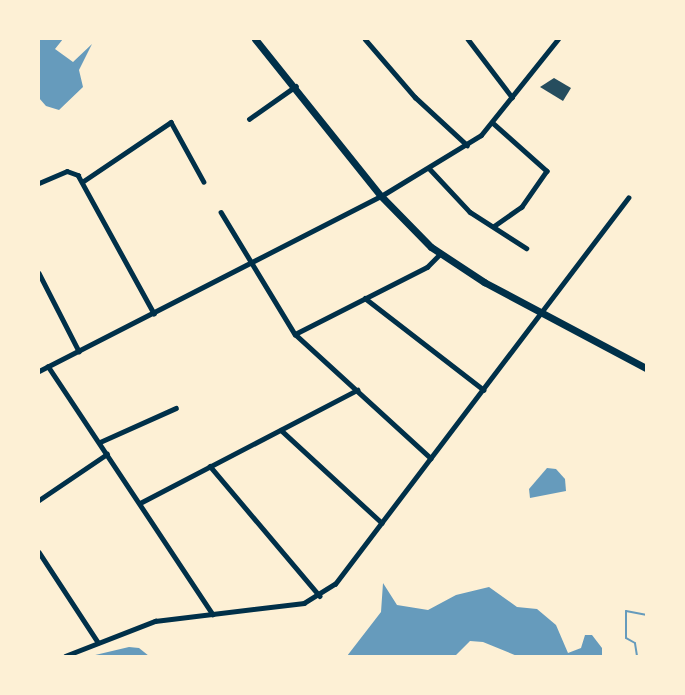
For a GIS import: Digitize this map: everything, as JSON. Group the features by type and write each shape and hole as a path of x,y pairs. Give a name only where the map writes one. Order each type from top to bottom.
{"main road":[{"path":"255,39 296,86 381,196 440,254 542,313 646,368"}],"street":[{"path":"365,39 415,97 467,145"},
{"path":"468,39 512,97"},
{"path":"39,371 381,196 467,145 493,123 558,39"},
{"path":"249,119 296,86"},
{"path":"82,182 171,122 204,182"},
{"path":"493,123 547,171 522,207 495,226"},
{"path":"429,168 470,212 526,248"},
{"path":"39,183 72,171 82,182 154,313"},
{"path":"65,656 155,621 304,603 320,596 335,584 628,198"},
{"path":"221,212 250,264 296,334 431,458"},
{"path":"296,334 431,264 440,254"},
{"path":"39,273 79,351"},
{"path":"365,298 484,390"},
{"path":"48,366 213,614"},
{"path":"140,503 357,390"},
{"path":"100,442 176,408"},
{"path":"281,430 382,523"},
{"path":"39,500 107,454"},
{"path":"210,466 320,596"},
{"path":"39,552 98,642"}],"water":[{"path":"39,39 63,39 55,49 73,62 92,44 79,70 83,87 59,110 46,106 39,98"},
{"path":"547,468 556,469 565,479 566,491 530,498 529,489"},
{"path":"383,583 397,605 428,610 456,595 489,587 517,607 537,609 556,625 568,653 581,648 585,635 592,635 602,648 602,656 517,656 483,642 470,641 455,656 347,656 381,612"},
{"path":"129,647 139,648 149,656 91,656"}],"building":[{"path":"554,78 571,88 563,101 540,87"}],"waterway":[{"path":"637,656 635,643 626,638 626,611 646,615"}]}
